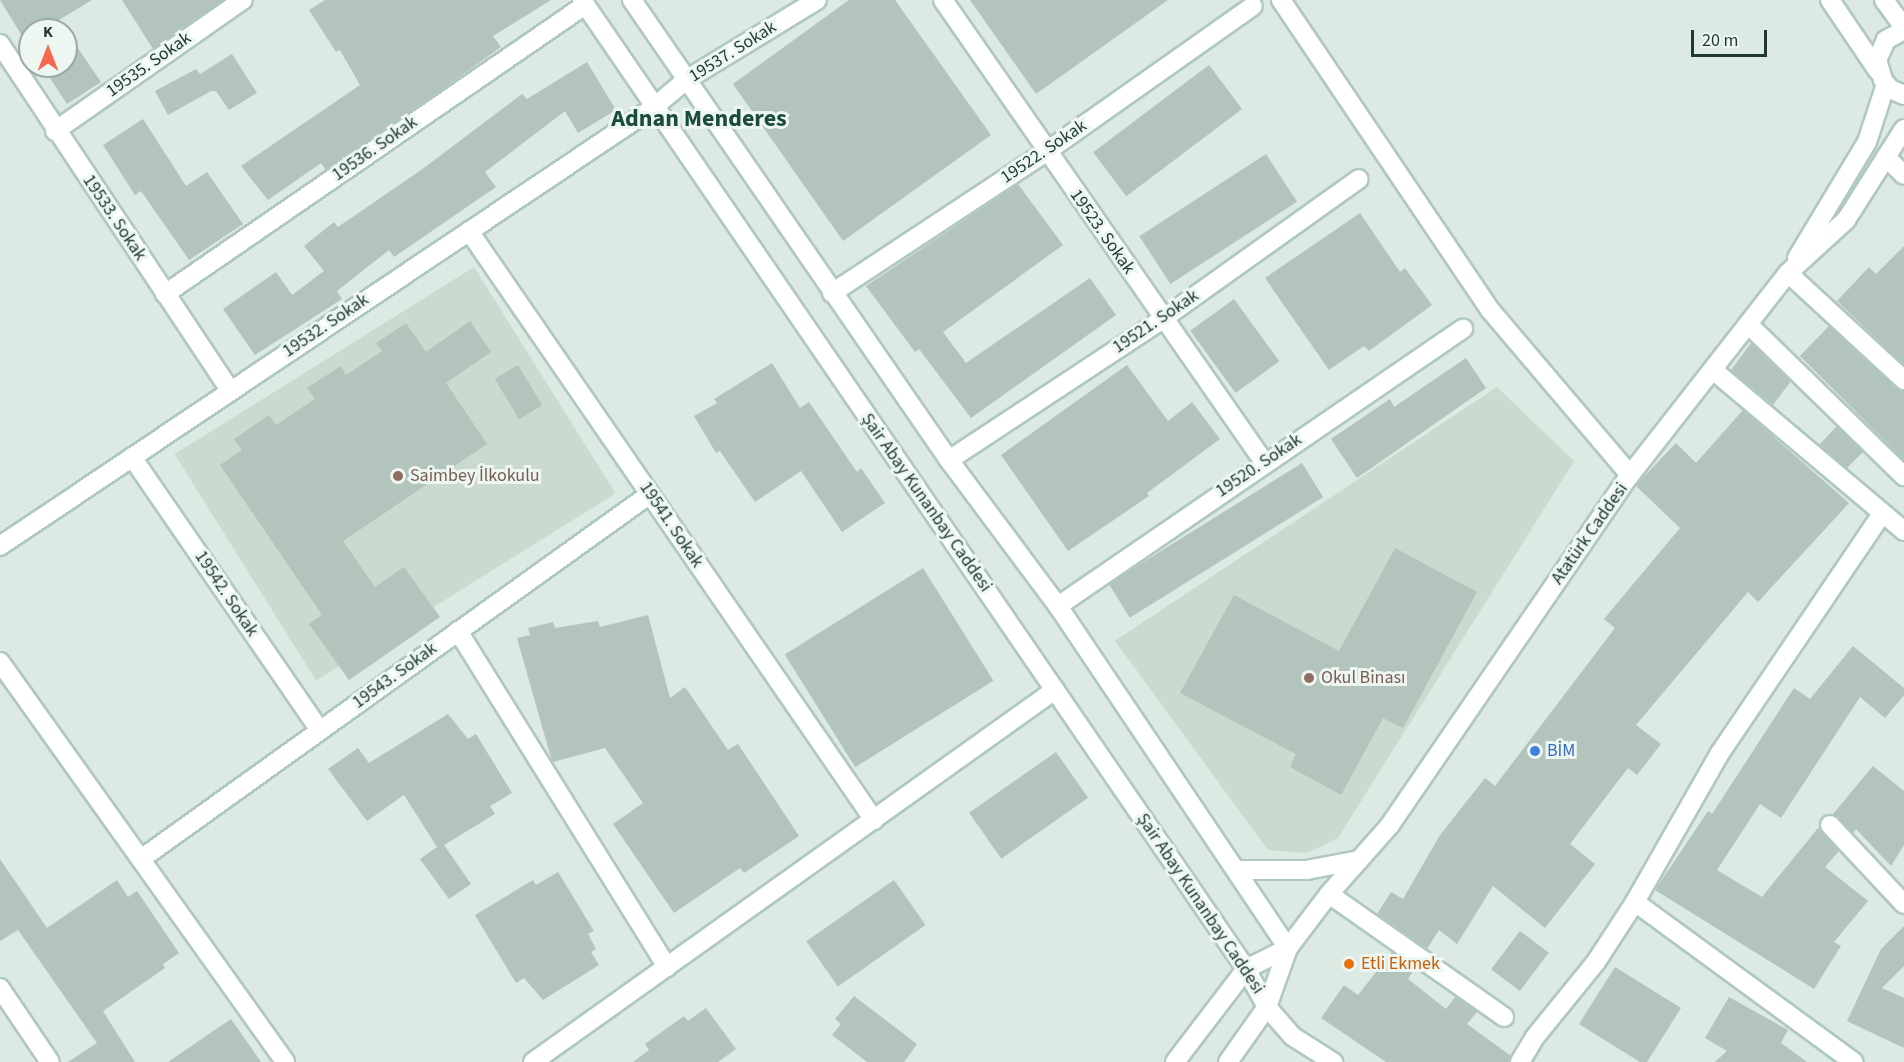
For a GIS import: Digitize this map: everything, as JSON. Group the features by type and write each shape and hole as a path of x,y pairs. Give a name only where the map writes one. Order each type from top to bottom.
{"street":[{"name":"19535. Sokak","path":"55,131 243,0"},
{"path":"632,0 832,293 949,459 1058,606 1288,948"},
{"name":"19537. Sokak","path":"653,108 686,80 817,0"},
{"name":"19523. Sokak","path":"943,0 1046,152 1264,462"},
{"path":"1281,0 1491,311 1630,475"},
{"path":"1830,0 1882,77 1904,95"},
{"path":"1884,0 1904,29 1886,40 1880,49 1882,77 1867,142 1788,273 1904,380"},
{"name":"Şair Abay Kunanbay Caddesi","path":"584,2 653,108 1246,969 1268,1007 1292,1036 1333,1062"},
{"name":"19536. Sokak","path":"165,294 584,2"},
{"name":"19522. Sokak","path":"832,293 1046,152 1253,6"},
{"name":"19533. Sokak","path":"0,44 55,131 230,390"},
{"name":"19532. Sokak","path":"0,546 653,108"},
{"name":"Atatürk Caddesi","path":"1228,1062 1268,1007 1288,948 1329,894 1390,825 1630,475 1788,273 1846,220 1904,129"},
{"path":"1886,157 1904,175"},
{"name":"19521. Sokak","path":"949,459 1164,318 1359,179"},
{"name":"19541. Sokak","path":"469,231 874,820"},
{"path":"1748,324 1904,476"},
{"name":"19520. Sokak","path":"1058,606 1264,462 1463,329"},
{"path":"1713,370 1904,531"},
{"name":"19542. Sokak","path":"132,457 320,731"},
{"name":"19543. Sokak","path":"141,859 650,494"},
{"path":"1520,1062 1535,1037 1596,962 1635,902 1720,753 1882,514"},
{"path":"458,631 667,967"},
{"path":"0,662 285,1062"},
{"path":"533,1062 1055,690"},
{"path":"1830,825 1904,904"},
{"path":"1236,870 1306,870 1359,860"},
{"path":"1329,894 1504,1017"},
{"path":"1635,902 1854,1062"},
{"name":"Atatürk Caddesi","path":"1175,1062 1246,969 1288,948"},
{"path":"0,988 50,1062"}],"shaded area":[{"name":"Saimbey İlkokulu","path":"474,267 615,493 316,680 175,454"},
{"path":"1497,387 1574,461 1338,838 1307,853 1268,850 1115,641"}],"building":[{"path":"0,0 92,0 62,18 18,18 18,29"},
{"path":"122,0 223,0 153,49"},
{"path":"325,0 551,0 493,36 501,47 444,88 326,170 321,163 268,200 241,166 360,85 340,50 336,52 309,10"},
{"path":"849,0 895,0 991,135 843,241 733,84"},
{"path":"970,0 1168,0 1036,94"},
{"path":"78,48 101,82 67,104 50,78 78,78"},
{"path":"232,54 257,93 229,110 216,91 211,91 168,115 155,91 196,69 200,74"},
{"path":"587,62 616,110 578,133 565,111 485,172 496,187 394,257 389,250 337,291 342,299 255,355 223,309 276,272 292,295 324,271 304,246 334,222 338,227 424,168 522,94 527,99"},
{"path":"1209,65 1242,109 1126,196 1093,152"},
{"path":"143,119 186,186 207,172 243,224 189,260 141,191 135,195 103,145"},
{"path":"1266,154 1297,202 1170,284 1139,236"},
{"path":"1018,184 1063,245 943,332 966,363 1090,278 1116,315 971,418 919,349 915,352 866,286"},
{"path":"1360,213 1400,272 1405,268 1432,305 1369,351 1364,346 1329,370 1265,278"},
{"path":"1904,246 1904,365 1837,301 1869,267 1876,274"},
{"path":"1234,299 1279,361 1236,393 1190,331"},
{"path":"470,321 491,352 446,383 487,444 343,541 375,587 404,567 440,617 349,680 309,624 322,615 220,465 242,450 234,439 269,415 276,425 315,399 307,388 341,366 346,375 382,351 376,343 406,323 426,352"},
{"path":"1829,326 1904,391 1904,460 1800,356"},
{"path":"1751,343 1791,381 1773,405 1731,370"},
{"path":"1466,358 1486,388 1357,478 1331,439 1390,399 1394,407"},
{"path":"772,363 800,408 809,402 857,472 861,468 885,503 842,532 801,471 755,502 720,451 716,453 694,416 717,403 714,399"},
{"path":"518,365 542,405 519,419 495,379"},
{"path":"1127,365 1168,421 1192,402 1220,439 1147,493 1149,496 1068,551 1001,455"},
{"path":"1743,410 1849,503 1758,602 1748,592 1636,725 1661,744 1637,775 1628,768 1570,844 1595,864 1545,928 1493,886 1457,944 1439,930 1427,949 1377,914 1391,892 1403,899 1440,835 1485,778 1495,786 1615,628 1604,619 1680,528 1636,486 1638,483 1676,443 1696,463"},
{"path":"1837,426 1863,452 1847,468 1819,445"},
{"path":"1302,463 1323,497 1130,618 1109,584"},
{"name":"Okul Binası","path":"1395,548 1477,592 1403,728 1383,718 1341,795 1290,767 1296,754 1180,693 1234,595 1339,651"},
{"path":"923,568 993,681 855,767 785,654"},
{"path":"648,615 670,698 685,687 728,750 738,744 799,836 744,873 740,868 674,913 613,824 643,803 605,748 553,762 517,638 530,635 528,628 553,622 555,628 598,621 600,627"},
{"path":"1853,646 1904,688 1904,695 1885,718 1860,697 1781,818 1760,804 1717,870 1762,897 1818,828 1839,851 1825,867 1868,901 1834,942 1841,946 1814,989 1655,890 1708,811 1712,814 1794,688 1810,699"},
{"path":"448,714 468,739 476,734 512,793 490,806 495,814 444,845 471,884 449,899 420,859 437,847 404,795 367,821 328,769 358,748 369,763"},
{"path":"1056,752 1088,798 1001,859 969,813"},
{"path":"1873,766 1904,791 1904,845 1891,866 1856,829 1853,833 1833,814"},
{"path":"0,859 47,928 117,880 128,897 137,891 179,953 163,964 165,968 103,1011 135,1062 68,1062 97,1043 18,930 0,941"},
{"path":"558,872 594,931 588,934 596,949 591,952 599,965 543,1000 524,978 516,983 475,915 533,880 536,885"},
{"path":"894,880 926,925 838,986 806,941"},
{"path":"1904,926 1904,966 1882,988 1904,998 1904,1048 1847,1021 1881,949"},
{"path":"1520,931 1549,953 1520,991 1491,969"},
{"path":"1392,952 1415,968 1408,979 1446,1009 1455,997 1477,1012 1467,1024 1511,1056 1509,1062 1386,1062 1321,1018 1344,985 1358,995"},
{"path":"1615,967 1681,1008 1647,1062 1640,1062 1579,1024"},
{"path":"854,996 917,1044 904,1062 867,1062 832,1035 841,1024 835,1019"},
{"path":"1729,997 1788,1030 1781,1043 1807,1062 1715,1062 1727,1051 1705,1038"},
{"path":"706,1008 736,1049 718,1062 633,1062 649,1050 645,1044 684,1016 688,1021"},
{"path":"231,1019 261,1062 168,1062"}],"place":[{"name":"Saimbey İlkokulu","path":"398,476"},
{"name":"Okul Binası","path":"1309,678"},
{"name":"BİM","path":"1535,751"},
{"name":"Etli Ekmek","path":"1349,964"}],"district":[{"name":"Adnan Menderes","path":"699,119"}]}
